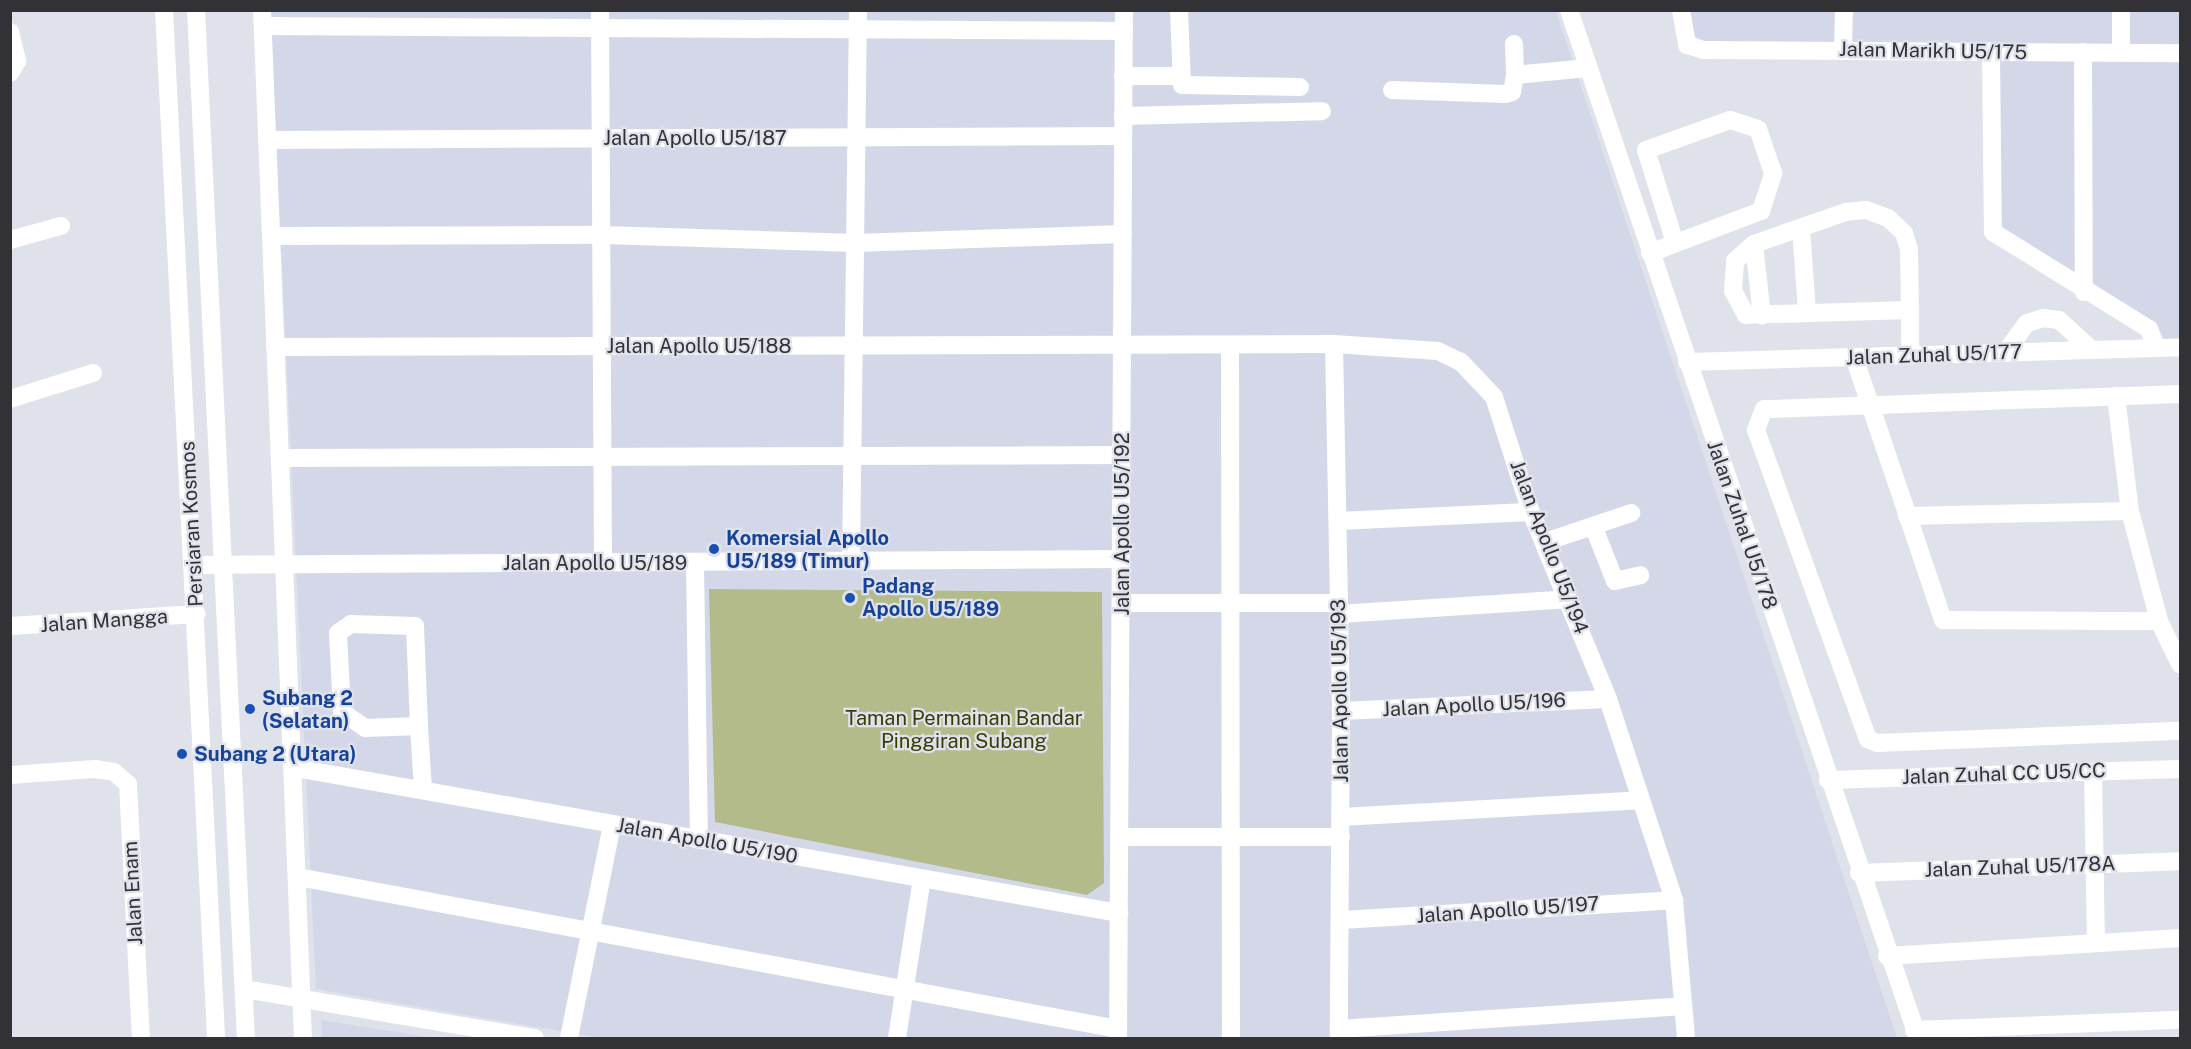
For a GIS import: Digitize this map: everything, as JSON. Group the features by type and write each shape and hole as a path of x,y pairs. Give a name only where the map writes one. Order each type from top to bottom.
{"street":[{"name":"Persiaran Kosmos","path":"164,10 195,566 216,1038"},
{"name":"Persiaran Kosmos","path":"196,10 246,1038"},
{"path":"600,10 603,563"},
{"name":"Jalan Apollo U5/192","path":"1118,1034 1124,10"},
{"path":"1179,10 1180,76 1186,87 1300,87"},
{"name":"Jalan Zuhal U5/178","path":"1569,10 1887,956 1916,1034"},
{"name":"Jalan Marikh U5/175","path":"1681,10 1687,45 1703,50 2181,53"},
{"path":"1843,50 1844,10"},
{"path":"2121,10 2121,52"},
{"path":"303,1038 295,768 284,565 263,18 600,29 857,20 1124,31"},
{"path":"851,561 857,20"},
{"path":"10,32 17,61 10,74"},
{"path":"1392,90 1505,94 1512,92 1515,75 1514,44"},
{"path":"1991,51 1993,232 2084,291 2149,329 2156,348"},
{"path":"2083,52 2084,291"},
{"path":"1515,75 1588,68"},
{"path":"1123,76 1180,76"},
{"path":"1123,116 1322,111"},
{"path":"1650,253 1761,210 1773,173 1758,129 1730,120 1646,150 1675,243"},
{"name":"Jalan Apollo U5/187","path":"267,140 1122,136"},
{"path":"1910,310 1807,312 1762,316 1740,312 1734,291 1735,261 1754,244 1866,210 1896,223 1909,249 1910,310 1910,356"},
{"path":"10,240 61,226"},
{"path":"1801,228 1807,312"},
{"path":"271,236 602,235 855,243 1122,234"},
{"path":"1754,244 1762,316"},
{"path":"2004,353 2028,323 2043,318 2059,320 2092,350"},
{"name":"Jalan Apollo U5/194","path":"1123,346 1334,344 1438,351 1476,374 1494,396 1530,512 1569,599 1608,699 1674,900 1686,1038"},
{"name":"Jalan Apollo U5/193","path":"1334,344 1341,711 1339,1034"},
{"path":"1230,345 1231,1038"},
{"name":"Jalan Apollo U5/188","path":"275,347 1123,346"},
{"name":"Jalan Zuhal U5/177","path":"1687,362 2181,347"},
{"path":"1854,357 1906,516 1948,623 2159,621"},
{"path":"10,399 93,373"},
{"path":"2181,394 1869,402 1764,409 1756,430 1868,739 1876,743 2181,731"},
{"path":"2116,396 2130,511 2159,621 2181,664"},
{"path":"280,458 603,456 853,458 1122,455"},
{"path":"1906,516 2130,511"},
{"path":"1338,521 1530,512"},
{"path":"1545,542 1594,528 1631,513"},
{"path":"1594,528 1615,581 1640,575"},
{"name":"Jalan Apollo U5/189","path":"195,566 1121,559"},
{"path":"695,562 699,840"},
{"path":"1121,603 1231,603 1339,609 1569,599"},
{"name":"Jalan Mangga","path":"10,626 197,614"},
{"path":"419,726 365,728 350,722 337,692 340,629 415,626 423,790"},
{"name":"Jalan Apollo U5/196","path":"1341,711 1608,699"},
{"name":"Jalan Apollo U5/190","path":"295,768 1119,914"},
{"name":"Jalan Zuhal CC U5/CC","path":"1828,780 2181,769"},
{"name":"Jalan Enam","path":"10,775 95,770 114,772 128,784 141,1038"},
{"path":"2093,772 2096,942"},
{"path":"1341,817 1641,800"},
{"path":"569,1038 612,825"},
{"path":"1119,837 1231,835 1341,837"},
{"name":"Jalan Zuhal U5/178A","path":"1859,873 2181,861"},
{"path":"298,877 903,989 1118,1034"},
{"path":"897,1038 922,879"},
{"name":"Jalan Apollo U5/197","path":"1341,920 1674,900"},
{"path":"1887,956 2181,938"},
{"path":"244,989 302,996 458,1032 535,1038"},
{"path":"1339,1034 1683,1006"},
{"path":"1916,1034 2181,1020"}],"shaded area":[{"path":"1687,10 2180,11 2180,339 2165,339 2156,323 2003,234 1997,223 1997,44 1704,41 1686,31"},
{"path":"270,11 1556,11 1897,1038 601,1038 316,989"},
{"path":"321,1020 434,1038 322,1038"}],"green space":[{"name":"Taman Permainan Bandar Pinggiran Subang","path":"709,589 1102,592 1104,883 1087,895 715,822"}],"place":[{"name":"Komersial Apollo U5/189 (Timur)","path":"714,549"},
{"name":"Padang Apollo U5/189","path":"850,598"},
{"name":"Subang 2 (Selatan)","path":"250,709"},
{"name":"Subang 2 (Utara)","path":"182,754"}]}
